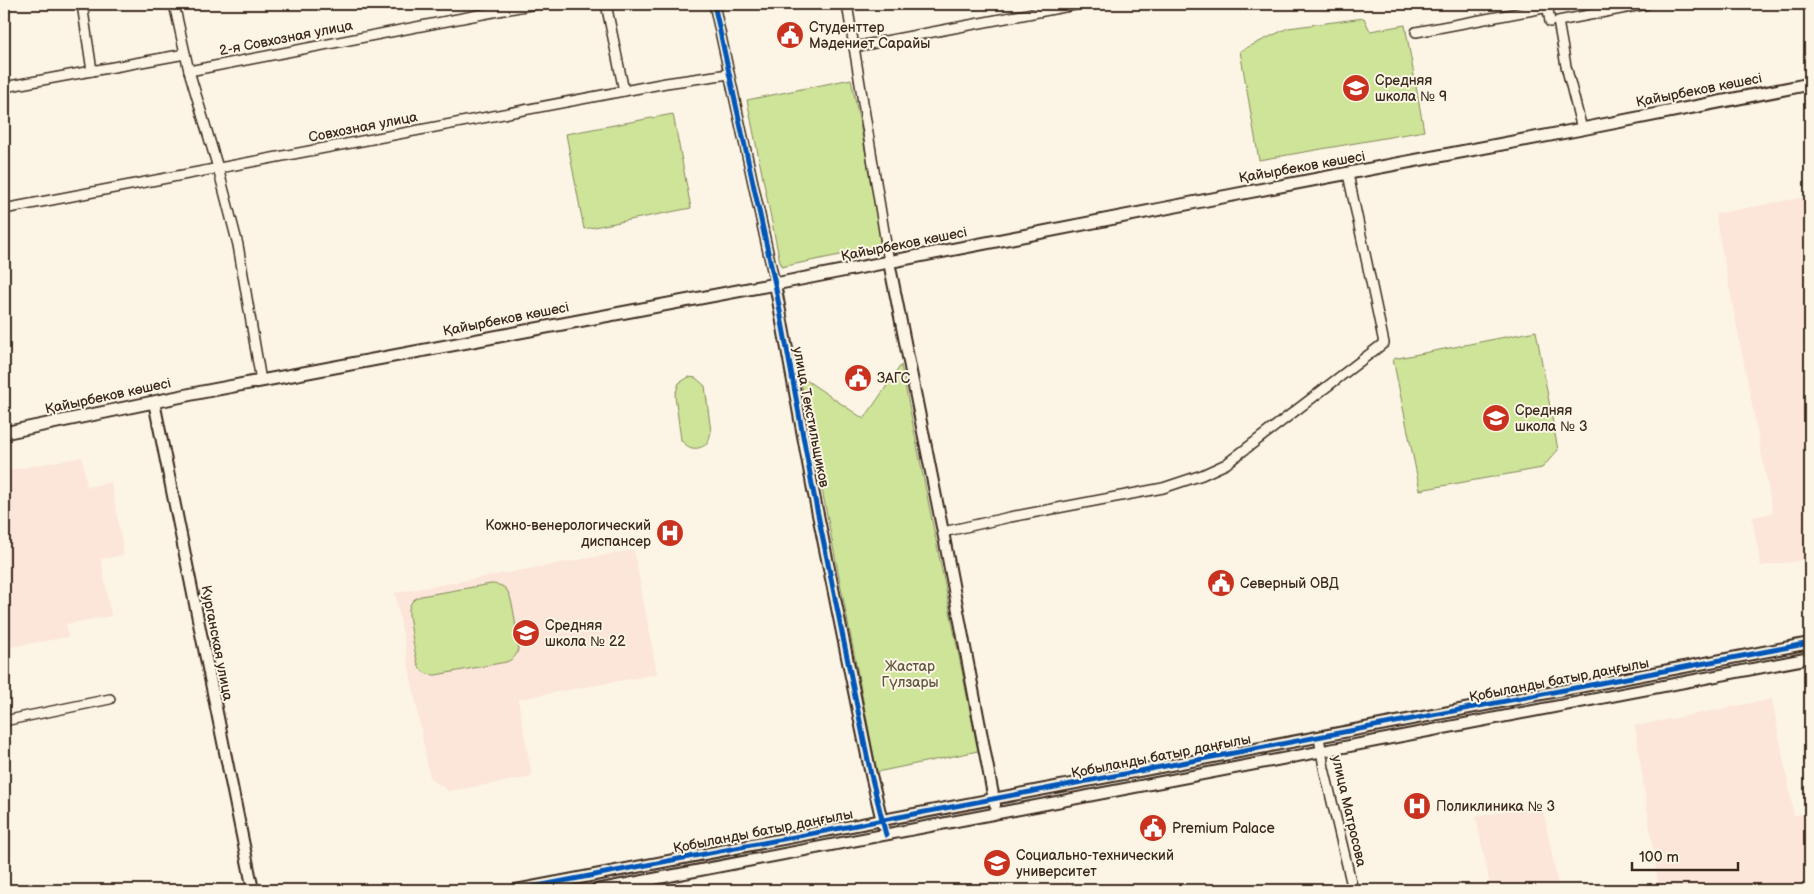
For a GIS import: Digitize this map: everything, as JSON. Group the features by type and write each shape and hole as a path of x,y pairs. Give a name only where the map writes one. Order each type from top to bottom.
{"main road":[{"name":"Қайырбеков көшесі","path":"4,433 261,381 1582,130 1810,84"}],"street":[{"path":"82,4 92,71"},
{"path":"174,4 189,71 218,168 238,245 261,381"},
{"name":"2-я Совхозная улица","path":"189,71 499,7 535,4"},
{"path":"606,4 624,91"},
{"name":"улица Текстильщиков","path":"714,4 774,284 813,490 886,835"},
{"path":"847,4 889,262 943,532 996,814"},
{"path":"854,47 1080,4"},
{"path":"1554,22 1647,4"},
{"path":"1416,32 1544,8 1548,9 1554,22 1582,130"},
{"path":"4,87 185,54"},
{"name":"Совхозная улица","path":"4,209 624,91 728,74"},
{"path":"943,532 1010,517 1163,488 1202,475 1226,464 1384,343 1348,174"},
{"name":"Курганская улица","path":"154,402 253,890"},
{"name":"Қобыланды батыр даңғылы","path":"516,890 1810,643"},
{"name":"Қобыланды батыр даңғылы","path":"596,890 1810,658"},
{"path":"4,722 110,699"},
{"name":"улица Матросова","path":"1319,737 1353,890"}],"shaded area":[{"path":"1810,196 1810,559 1761,566 1752,517 1773,513 1715,214"},
{"path":"82,457 87,487 111,482 124,555 101,559 111,616 66,624 68,637 4,648 4,471"},
{"name":"Средняя школа № 22","path":"634,550 657,674 518,699 532,777 448,791 430,778 395,593"},
{"path":"1772,699 1794,815 1810,813 1810,890 1659,890 1635,726"},
{"path":"1542,804 1559,890 1491,890 1476,817"}],"green space":[{"path":"1364,18 1370,31 1405,25 1424,131 1259,160 1240,51 1288,28"},
{"path":"851,79 884,246 781,267 747,100"},
{"path":"673,114 691,208 584,229 566,134"},
{"path":"1536,331 1558,450 1542,468 1420,490 1393,359"},
{"name":"Жастар Гүлзары","path":"901,365 978,751 877,772 800,376 864,419"},
{"path":"689,377 696,378 705,386 711,432 708,443 697,448 687,446 681,440 675,395 679,383"},
{"path":"491,584 503,587 507,590 510,597 518,644 516,655 506,662 436,675 428,674 421,670 413,644 409,615 411,603 421,596"}],"cycle path":[{"path":"714,4 775,284 813,490 871,775 886,835"},
{"path":"516,890 1810,643"}],"place":[{"name":"Студенттер Мәдениет Сарайы","path":"790,35"},
{"name":"Средняя школа № 9","path":"1356,88"},
{"name":"ЗАГС","path":"858,378"},
{"name":"Средняя школа № 3","path":"1496,418"},
{"name":"Кожно-венерологический диспансер","path":"670,533"},
{"name":"Северный ОВД","path":"1221,583"},
{"name":"Средняя школа № 22","path":"526,633"},
{"name":"Поликлиника № 3","path":"1417,806"},
{"name":"Premium Palace","path":"1153,828"},
{"name":"Социально-технический университет","path":"997,863"}]}
